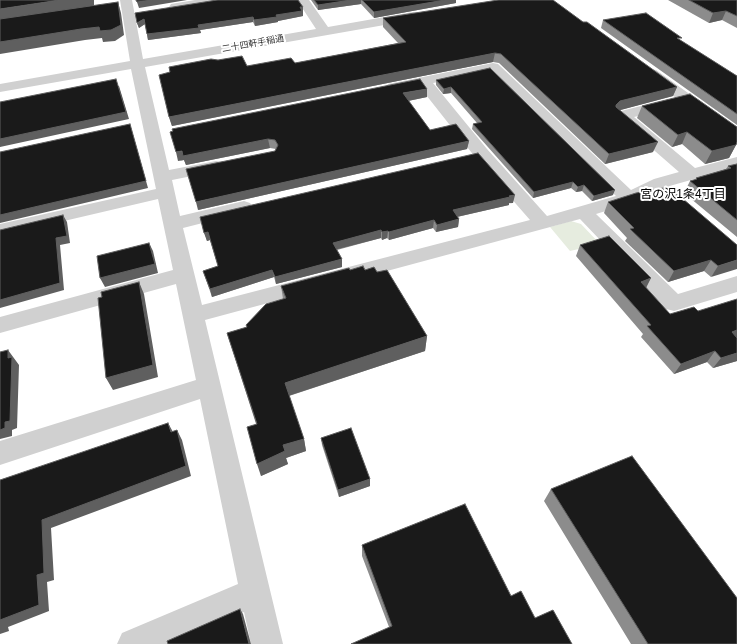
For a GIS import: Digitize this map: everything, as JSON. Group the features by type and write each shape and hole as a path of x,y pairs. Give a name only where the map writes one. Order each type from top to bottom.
{"street":[{"path":"165,9 217,0"},
{"path":"303,0 321,28"},
{"path":"128,8 136,59 151,128 267,644"},
{"name":"二十四軒手稲通","path":"0,76 136,59 425,9"},
{"name":"二十四軒手稲通","path":"0,88 136,59"},
{"path":"638,63 737,135"},
{"path":"376,90 493,67 629,198"},
{"path":"423,81 474,154 543,223"},
{"path":"688,99 622,115 691,174"},
{"path":"0,230 164,184 232,162"},
{"path":"194,315 543,223 629,198 660,183 737,162"},
{"path":"660,183 678,198"},
{"path":"173,224 258,204"},
{"path":"583,211 674,303 737,284"},
{"path":"0,325 184,274"},
{"path":"0,453 209,386"},
{"path":"133,644 255,592"}],"shaded area":[{"path":"571,221 581,224 600,244 570,251 550,227"}],"building":[{"path":"0,0 60,0 0,9"},
{"path":"136,0 153,0 137,2"},
{"path":"217,0 298,0 303,7 300,7 302,11 276,15 277,17 254,20 253,17 198,25 199,28 147,34 144,19 137,23 135,13"},
{"path":"314,0 351,0 318,5"},
{"path":"362,0 445,0 374,12"},
{"path":"498,0 553,0 583,22 587,22 677,87 620,101 616,105 616,107 658,142 609,154 501,54 495,53 169,117 159,75 170,72 169,67 211,59 218,60 242,56 247,66 291,58 295,63 406,42 383,18"},
{"path":"689,0 737,0 737,16 726,11 713,13"},
{"path":"118,2 121,25 111,30 100,31 99,27 0,42 0,19"},
{"path":"646,13 682,38 677,38 737,76 737,114 603,20"},
{"path":"490,68 615,190 594,196 584,185 578,187 573,182 534,192 473,124 482,122 451,87 444,89 436,80"},
{"path":"116,79 126,112 0,139 0,102"},
{"path":"420,79 427,89 403,93 430,130 456,124 469,141 196,202 186,169 275,151 278,145 275,140 268,139 183,156 182,151 176,152 170,132 173,131 172,129"},
{"path":"690,94 737,127 736,145 712,151 687,132 678,135 642,106"},
{"path":"130,124 146,181 0,215 0,152"},
{"path":"478,153 515,195 453,210 459,219 437,225 434,220 389,232 382,232 381,230 333,243 342,259 275,277 272,270 210,289 203,271 218,266 208,232 204,233 200,217"},
{"path":"737,164 737,220 690,181 731,168 728,166"},
{"path":"669,187 737,245 737,260 718,266 711,260 674,271 630,229 634,228 608,202 636,193"},
{"path":"63,215 67,236 56,238 60,283 0,300 0,230"},
{"path":"609,236 651,278 641,282 670,314 694,307 698,311 737,299 737,330 732,332 737,338 737,353 721,358 715,351 681,364 647,326 651,325 580,245"},
{"path":"149,243 155,264 100,278 97,256"},
{"path":"363,266 365,270 374,267 377,272 387,270 427,336 285,383 304,439 283,445 285,451 257,464 247,427 257,424 227,333 247,327 246,325 266,304 286,298 281,286 349,268 350,270"},
{"path":"139,282 153,365 106,378 98,298 102,297 101,292"},
{"path":"8,350 8,358 12,357 10,421 5,422 5,428 0,430 0,352"},
{"path":"168,423 171,432 177,430 186,466 42,520 44,573 37,575 39,605 0,620 0,480"},
{"path":"351,428 370,479 338,490 321,438"},
{"path":"632,456 737,598 737,644 648,644 551,489"},
{"path":"465,504 511,596 521,591 535,618 553,610 572,644 351,644 392,626 362,545"},
{"path":"240,609 249,644 168,644 167,641"}],"district":[{"name":"宮の沢1条4丁目","path":"683,195"}]}
